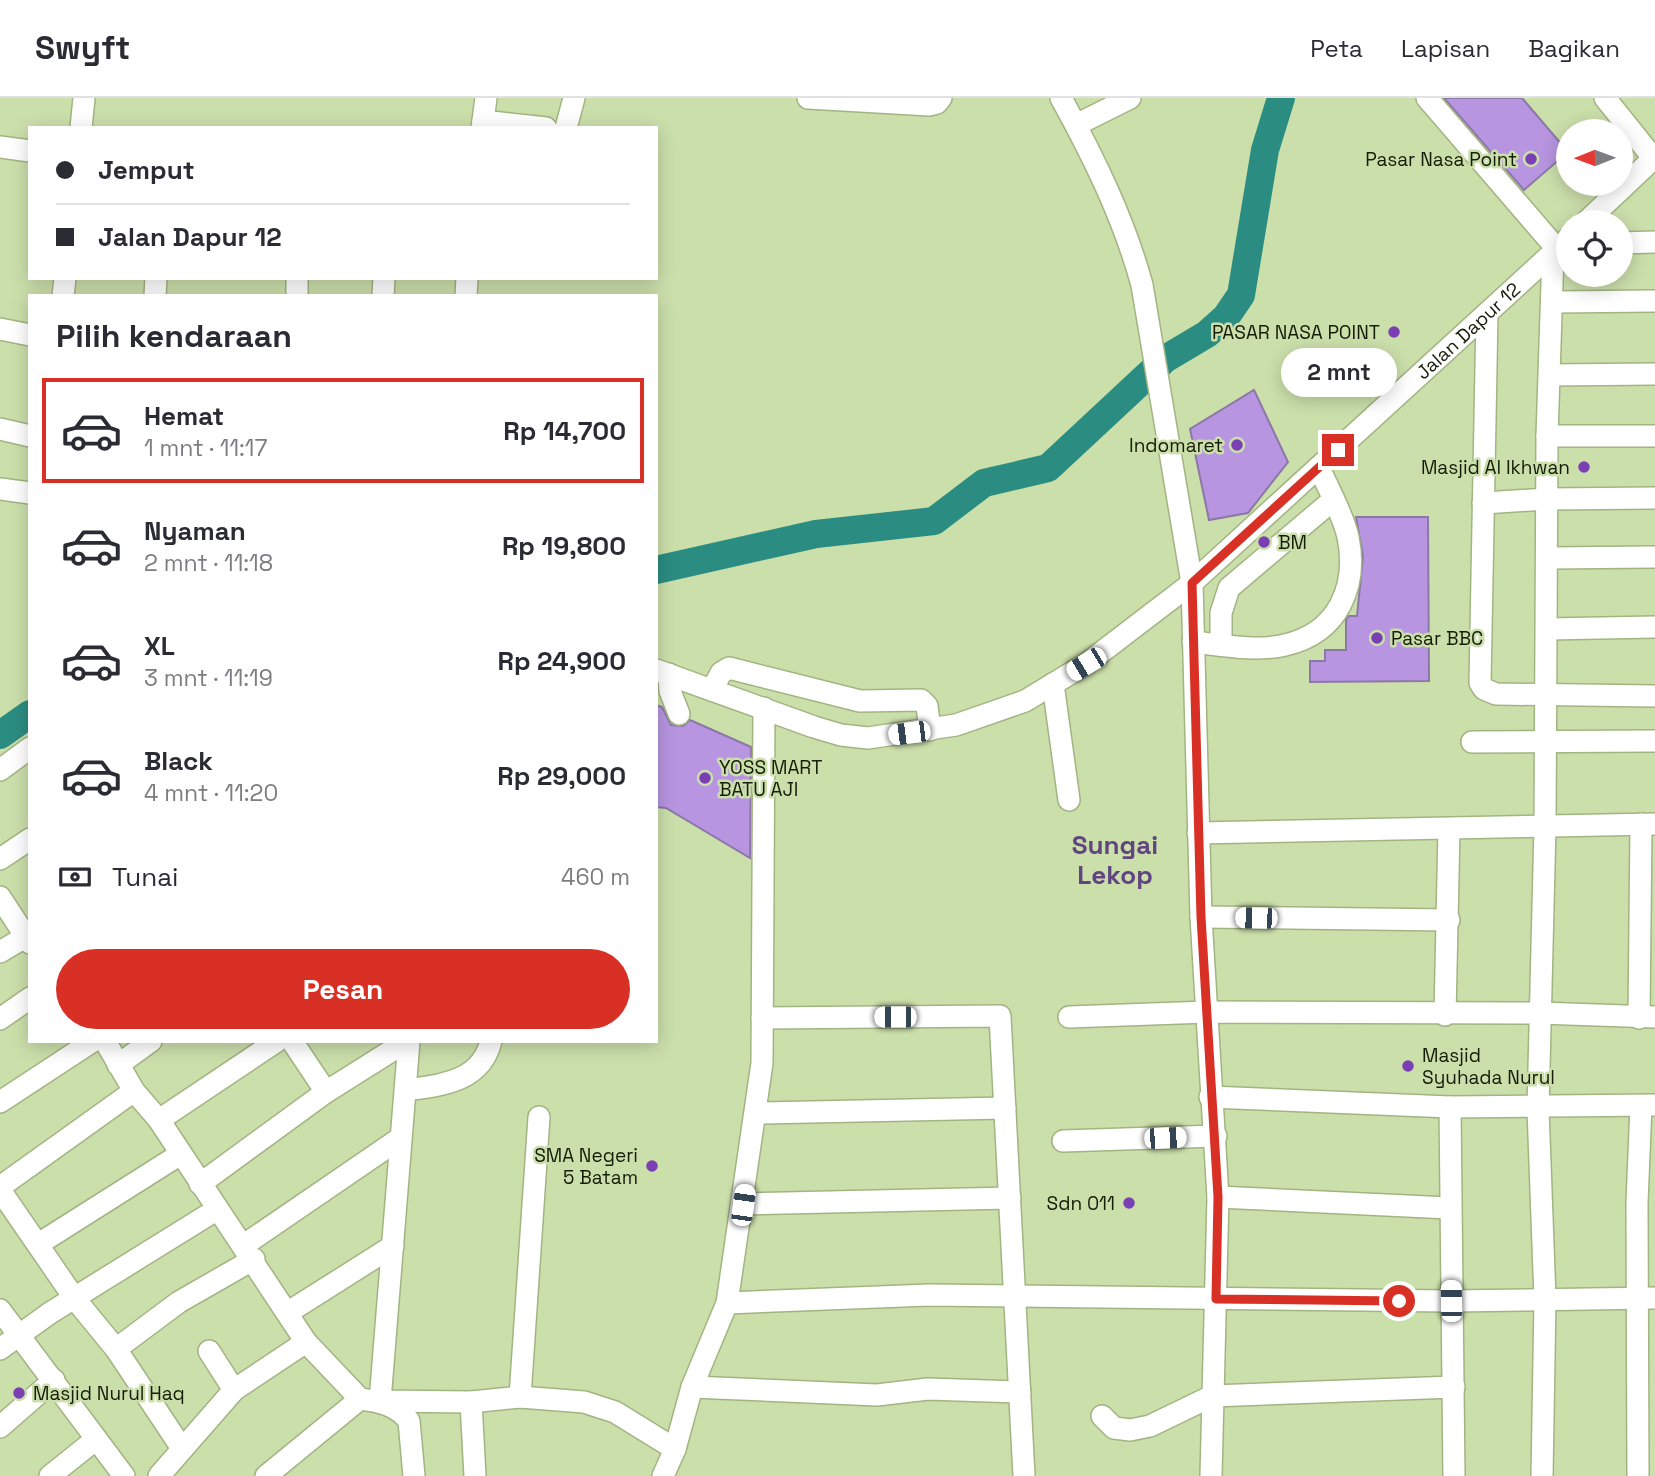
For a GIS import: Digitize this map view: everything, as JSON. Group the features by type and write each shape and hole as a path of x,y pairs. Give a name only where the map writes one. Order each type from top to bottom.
{"street":[{"path":"81,126 84,98"},
{"path":"486,98 483,125 504,126"},
{"path":"567,126 574,98"},
{"path":"808,98 929,105 941,98"},
{"path":"1061,98 1114,202 1142,285 1192,583 1201,917 1218,1197 1210,1476"},
{"path":"1076,125 1130,98"},
{"path":"1427,98 1556,239"},
{"path":"1605,98 1654,158 1633,178"},
{"path":"0,147 28,151"},
{"path":"1633,182 1655,181"},
{"path":"1599,210 1614,196"},
{"path":"1633,243 1655,242"},
{"name":"Jalan Dapur 12","path":"663,672 841,735 868,738 956,725 1026,701 1086,664 1192,583 1556,251"},
{"path":"1542,1476 1545,1299 1538,1109 1539,1013 1545,826 1547,436 1556,283"},
{"path":"1553,302 1655,301"},
{"path":"1487,314 1478,677 1483,689 1489,693 1655,696"},
{"path":"0,329 28,335"},
{"path":"1550,375 1655,374"},
{"path":"0,429 28,436"},
{"path":"1547,436 1655,436"},
{"path":"1193,642 1286,645 1304,637 1334,615 1346,599 1351,559 1348,534 1319,467"},
{"path":"0,489 28,493"},
{"path":"1483,503 1547,499 1655,498"},
{"path":"1221,645 1221,613 1229,588 1333,500"},
{"path":"1548,558 1655,557"},
{"path":"1547,629 1655,627"},
{"path":"712,690 721,673 729,668 743,669 860,701 921,700 927,706 930,730"},
{"path":"663,672 679,714"},
{"path":"1053,684 1069,800"},
{"path":"663,1476 675,1448 692,1387 727,1303 756,1113 762,1063 764,708"},
{"path":"1472,742 1544,739 1655,741"},
{"path":"0,770 28,749"},
{"path":"1069,1017 1207,1012 1445,1015 1539,1013 1647,1018 1648,824 1198,833"},
{"path":"1445,1015 1449,828"},
{"path":"0,859 28,840"},
{"path":"0,897 28,938 0,952"},
{"path":"1201,917 1449,920"},
{"path":"0,1019 28,999"},
{"path":"762,1018 1000,1016 1024,1476"},
{"path":"0,1102 90,1043"},
{"path":"105,1043 134,1091 159,1120 216,1210 249,1252 306,1342 370,1400 404,1415 409,1421 414,1476"},
{"path":"118,1065 148,1043"},
{"path":"159,1120 273,1043"},
{"path":"293,1043 326,1092"},
{"path":"200,1184 326,1092 405,1043"},
{"path":"370,1400 393,1246 408,1043"},
{"path":"406,1090 448,1084 463,1078 486,1059 490,1043"},
{"path":"134,1091 0,1188 75,1299 116,1349 181,1447"},
{"path":"1210,1097 1538,1109 1648,1105 1646,1391 1638,1476"},
{"path":"1450,1107 1454,1476"},
{"path":"756,1113 1005,1108"},
{"path":"520,1397 539,1117"},
{"path":"1063,1141 1216,1136"},
{"path":"116,1349 399,1139"},
{"path":"40,1244 179,1155"},
{"path":"1218,1197 1449,1208"},
{"path":"743,1205 1010,1198"},
{"path":"0,1349 216,1210"},
{"path":"287,1313 393,1246"},
{"path":"727,1303 1015,1295 1451,1301 1646,1298"},
{"path":"0,1310 124,1476"},
{"path":"159,1476 181,1447 233,1390 306,1342"},
{"path":"209,1351 233,1390"},
{"path":"0,1427 54,1380"},
{"path":"692,1387 877,1395 928,1389 1020,1392"},
{"path":"1102,1416 1114,1427 1130,1430 1150,1426 1212,1396 1454,1387"},
{"path":"265,1476 370,1400 471,1402 520,1397 584,1402 615,1412 675,1448"},
{"path":"471,1402 475,1476"},
{"path":"50,1476 95,1440"}],"building":[{"path":"1444,98 1522,98 1556,138 1556,162 1524,190"},
{"name":"Indomaret","path":"1254,390 1288,462 1248,513 1209,520 1190,429"},
{"path":"1356,517 1428,517 1429,681 1310,682 1310,661 1325,661 1325,650 1346,650 1346,620 1349,616 1357,616 1363,556"},
{"name":"YOSS MART BATU AJI","path":"658,706 662,707 671,725 683,726 690,720 751,747 750,858 666,808 658,807"}],"waterway":[{"path":"658,570 816,534 934,521 984,483 1048,468 1165,359 1207,334 1226,317 1241,295 1265,150 1281,98"},
{"path":"0,735 28,715"}],"place":[{"name":"Pasar Nasa Point","path":"1531,159"},
{"name":"PASAR NASA POINT","path":"1394,332"},
{"name":"Indomaret","path":"1237,445"},
{"name":"Masjid Al Ikhwan","path":"1584,467"},
{"name":"BM","path":"1264,542"},
{"name":"Pasar BBC","path":"1377,638"},
{"name":"YOSS MART BATU AJI","path":"705,778"},
{"name":"Masjid Syuhada Nurul","path":"1408,1066"},
{"name":"SMA Negeri 5 Batam","path":"652,1166"},
{"name":"Sdn 011","path":"1129,1203"},
{"name":"Masjid Nurul Haq","path":"19,1393"}],"district":[{"name":"Sungai Lekop","path":"1115,860"}],"route":[{"path":"1338,450 1192,583 1201,917 1210,1097 1216,1136 1216,1299 1399,1301"}]}
